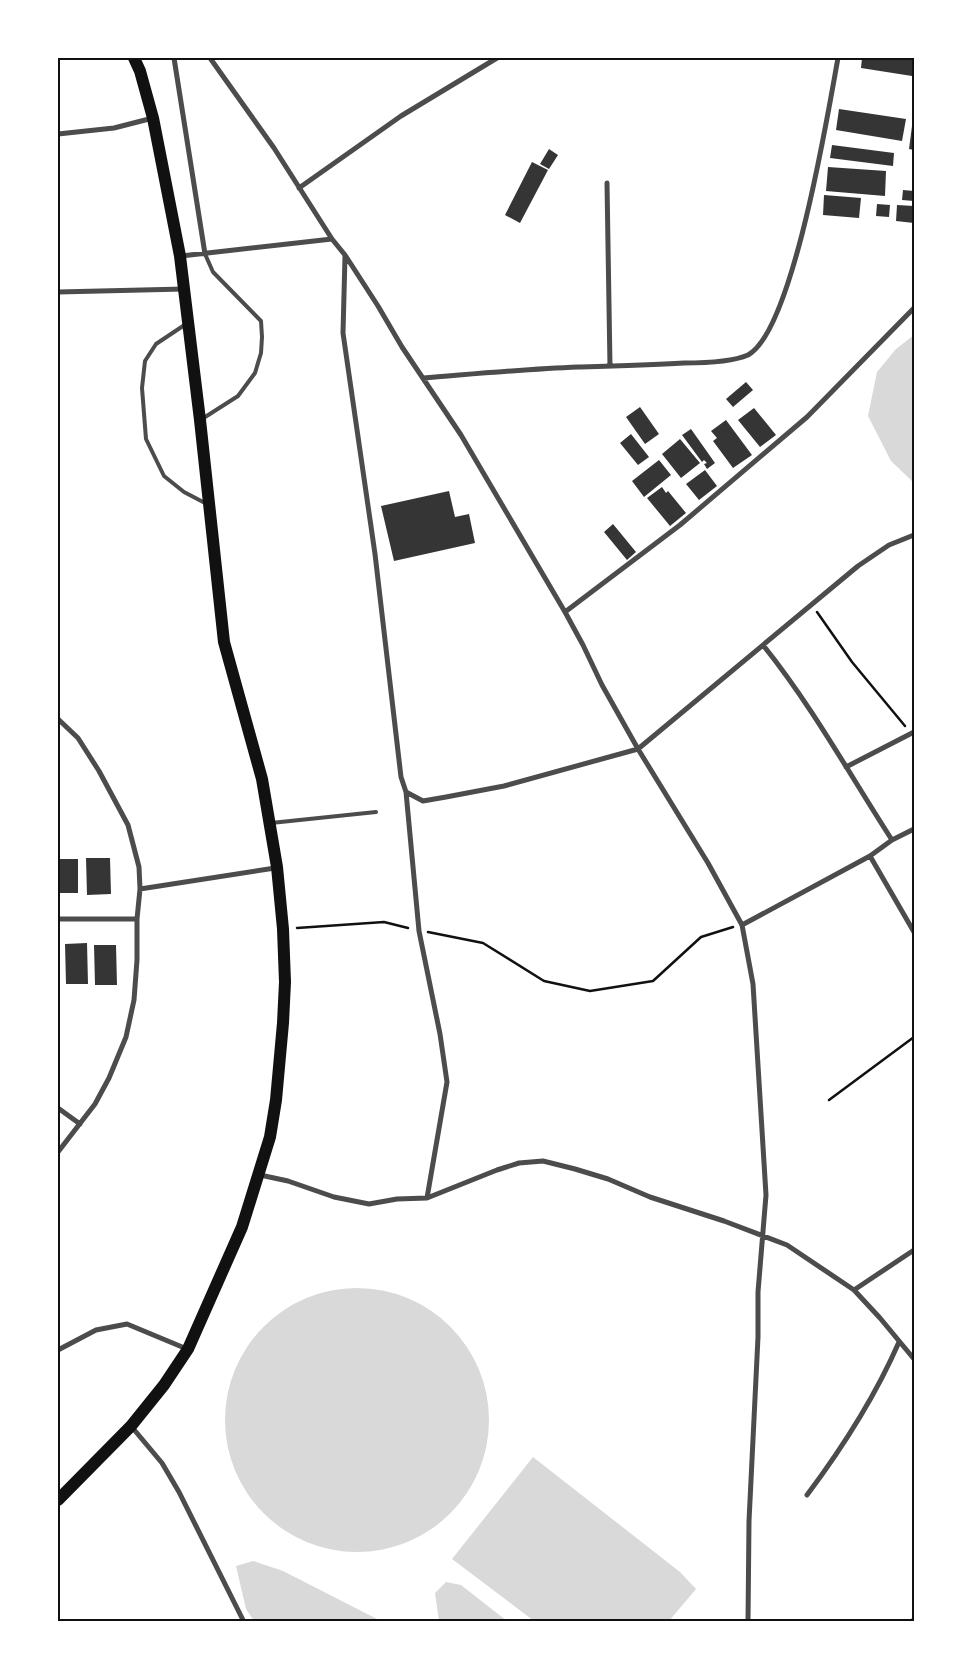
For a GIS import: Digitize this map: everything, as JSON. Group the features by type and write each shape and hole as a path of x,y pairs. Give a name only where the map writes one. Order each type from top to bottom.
{"main road":[{"path":"58,1500 131,1426 164,1385 188,1349 242,1227 270,1137 280,1062 285,982 283,929 277,867 270,823 262,779 224,642 180,256 153,118 140,71 134,58"}],"street":[{"path":"174,58 205,254"},
{"path":"210,58 274,148 332,240 345,256 461,435 565,612 602,685 638,749 708,863 742,924 752,984 756,1060 764,1136 766,1195 758,1292 758,1337 749,1521 748,1622"},
{"path":"216,58 216,66"},
{"path":"299,188 401,116 497,58"},
{"path":"423,378 610,366 718,362 748,354 763,341 770,328 796,259 807,216 838,58"},
{"path":"58,134 114,128 153,118"},
{"path":"607,183 610,366"},
{"path":"180,256 332,240"},
{"path":"345,256 343,333 375,554 401,777 406,792 419,931 440,1034 447,1082 427,1198"},
{"path":"58,292 184,289"},
{"path":"565,612 680,525 807,418 914,308"},
{"path":"406,792 423,801 494,788 638,749 858,566 889,545 914,535"},
{"path":"763,645 786,674 892,840"},
{"path":"58,719 78,738 99,771 128,825 138,867 140,889 134,1000 126,1037 109,1078 95,1104 58,1152"},
{"path":"846,767 913,733"},
{"path":"742,924 870,856 892,840 914,829"},
{"path":"870,856 914,932"},
{"path":"140,889 277,867"},
{"path":"58,919 137,919"},
{"path":"58,1108 80,1124"},
{"path":"259,1174 288,1181 334,1198 369,1204 397,1199 427,1198 519,1163 543,1161 575,1168 608,1179 650,1198 724,1221 786,1246 854,1290 914,1359"},
{"path":"854,1290 914,1250"},
{"path":"58,1350 96,1330 126,1324 188,1349"},
{"path":"808,1494 837,1456 871,1400 900,1342"},
{"path":"131,1426 162,1462 244,1622"}],"lane":[{"path":"200,420 238,396 255,373 261,353 262,338 261,322 213,272 205,254"},
{"path":"188,323 156,344 146,361 142,388 146,439 164,476 184,492 209,505"},
{"path":"270,823 376,812"}],"path":[{"path":"811,605 852,662 913,733"},
{"path":"283,929 384,922 419,931 483,943 544,981 590,991 653,981 701,937 742,924"},
{"path":"829,1100 914,1037"}],"shaded area":[{"path":"914,335 914,483 891,461 868,416 877,372 896,349"},
{"path":"357,1288 383,1291 407,1298 441,1318 459,1336 479,1370 486,1394 489,1420 486,1446 479,1470 459,1504 441,1522 407,1542 383,1549 357,1552 331,1549 307,1542 273,1522 255,1504 235,1470 228,1446 225,1420 228,1394 235,1370 255,1336 273,1318 307,1298 331,1291"},
{"path":"533,1457 680,1572 696,1589 669,1621 534,1621 452,1559"},
{"path":"253,1561 283,1571 381,1621 254,1621 246,1609 236,1566"},
{"path":"446,1582 461,1585 507,1621 439,1621 435,1593"}],"building":[{"path":"862,58 914,58 912,76 861,68"},
{"path":"839,109 906,119 902,141 836,130"},
{"path":"912,126 914,127 914,150 909,149"},
{"path":"832,145 894,153 893,166 830,158"},
{"path":"549,149 558,155 549,169 540,164"},
{"path":"532,162 548,170 520,223 505,215"},
{"path":"828,167 886,171 885,196 826,191"},
{"path":"903,190 914,191 914,201 902,200"},
{"path":"824,195 861,198 859,218 823,215"},
{"path":"877,204 890,205 889,217 876,216"},
{"path":"897,205 914,206 914,223 896,221"},
{"path":"746,382 753,390 733,407 726,399"},
{"path":"640,407 659,434 645,444 626,417"},
{"path":"754,408 776,435 760,447 738,420"},
{"path":"726,420 752,455 733,468 713,441 717,438 711,431"},
{"path":"691,429 715,463 707,469 704,464 707,463 704,460 702,462 682,435"},
{"path":"631,434 649,457 638,465 620,443"},
{"path":"680,439 700,463 681,478 662,454"},
{"path":"659,460 671,475 644,497 632,481"},
{"path":"705,470 717,486 699,500 686,484"},
{"path":"662,487 666,493 668,491 686,513 670,526 647,498"},
{"path":"449,491 455,517 469,514 475,543 394,561 381,506"},
{"path":"613,524 636,552 627,560 604,532"},
{"path":"86,858 110,858 111,894 87,895"},
{"path":"58,859 78,859 78,893 58,893"},
{"path":"87,943 88,984 66,984 65,944"},
{"path":"94,945 116,945 117,985 95,985"}]}
